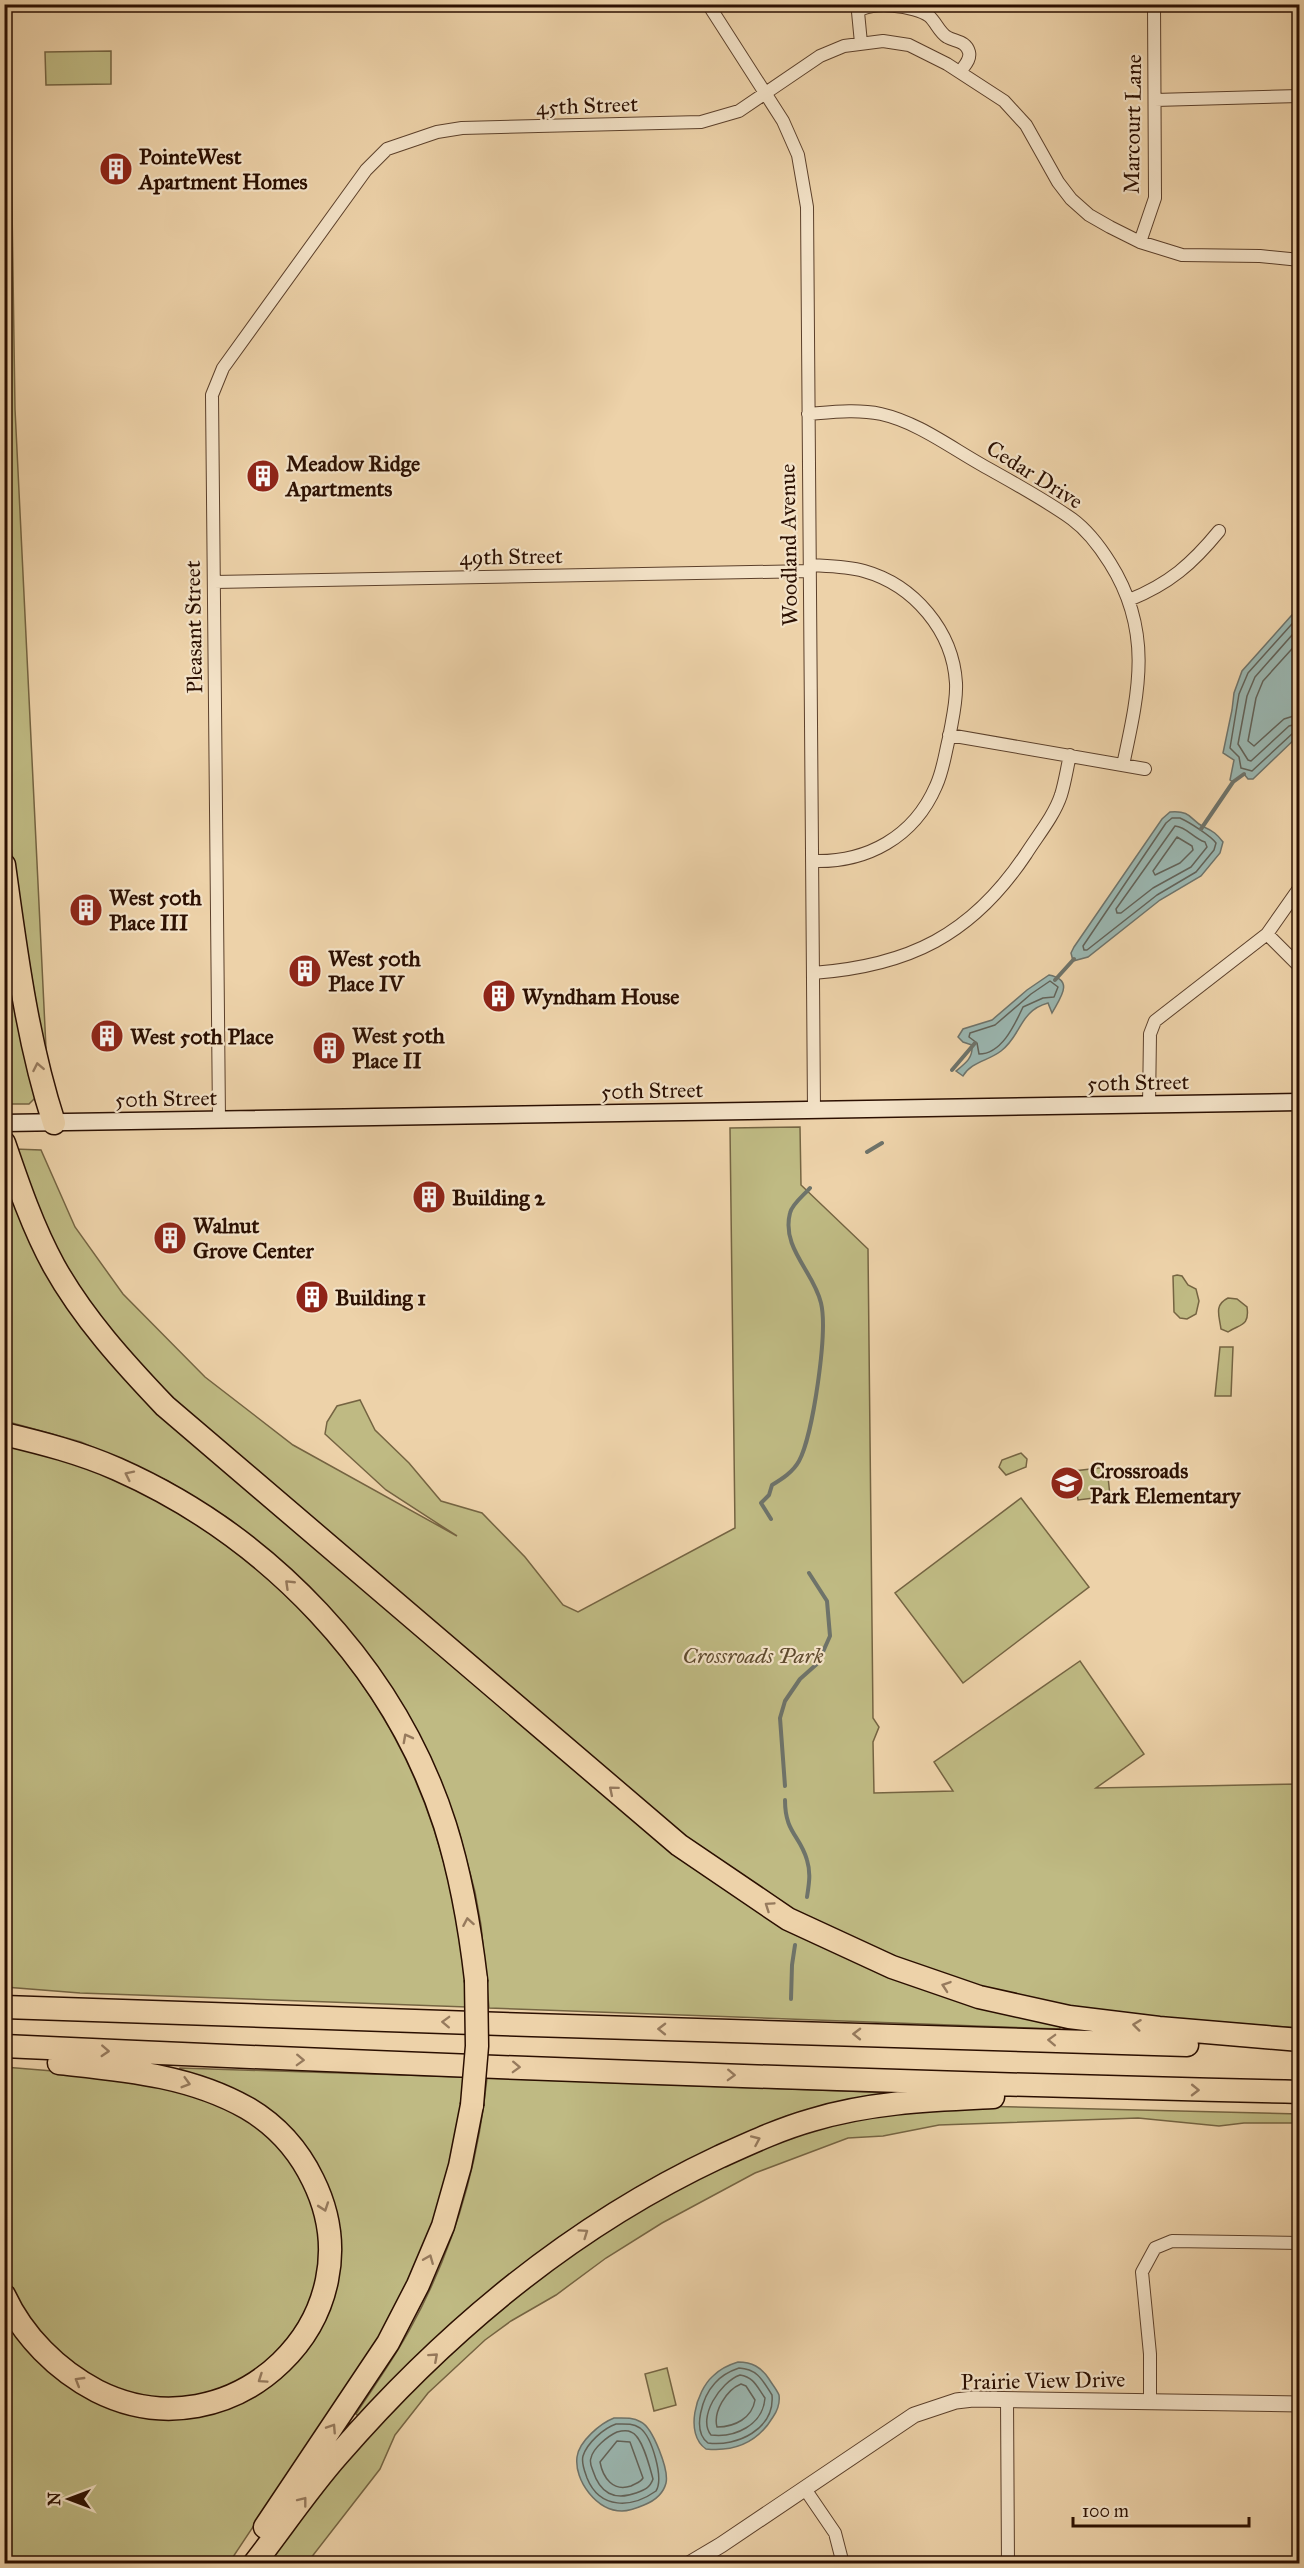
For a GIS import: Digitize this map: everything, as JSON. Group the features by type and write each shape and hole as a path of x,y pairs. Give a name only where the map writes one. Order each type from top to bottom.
{"highway":[{"path":"4,865 15,946 41,1082 54,1123"},
{"path":"4,1143 31,1216 54,1266 122,1361 165,1406 680,1845 788,1919 892,1967 979,1997 1070,2017 1159,2028 1299,2040"},
{"path":"4,1434 57,1447 116,1469 172,1496 240,1542 273,1568 318,1611 363,1668 392,1711 421,1766 444,1824 461,1883 476,1980 477,2046 472,2105 460,2166 443,2226 418,2285 388,2343 240,2564"},
{"path":"4,1997 104,2009"},
{"path":"4,2007 1299,2047"},
{"path":"4,2046 319,2060 1299,2092"},
{"path":"4,2052 27,2060 159,2076 190,2084 247,2108 274,2127 305,2164 327,2216 331,2246 325,2290 301,2341 267,2377 239,2393 208,2404 181,2408 146,2406 111,2398 80,2382 65,2371 31,2336 4,2295"},
{"path":"254,2564 337,2456 406,2381 513,2285 591,2229 674,2178 763,2137 813,2120 865,2108 918,2101 1137,2088"}],"main road":[{"name":"50th Street","path":"4,1123 1299,1102"}],"street":[{"name":"Woodland Avenue","path":"708,4 783,121 802,172 807,207 814,1110"},
{"name":"Marcourt Lane","path":"1140,242 1155,198 1154,4"},
{"path":"861,43 858,12 863,7 882,5 920,11 930,17 947,37 965,44 969,51 969,58 960,72"},
{"name":"45th Street","path":"359,179 387,149 405,141 462,128 701,122 740,111 820,56 844,46 883,41 909,45 960,72 1004,101 1019,116 1071,200 1089,215 1140,242 1182,255 1260,256 1299,260"},
{"path":"1155,100 1299,96"},
{"name":"Pleasant Street","path":"219,1120 211,409 215,384 223,368 359,179"},
{"name":"Cedar Drive","path":"808,414 855,411 882,415 912,426 1042,499 1074,520 1101,548 1121,580 1138,635 1140,672 1138,693 1123,765"},
{"path":"1129,600 1149,592 1181,572 1195,560 1219,531"},
{"name":"49th Street","path":"214,582 837,566 863,570 887,579 909,594 928,612 942,634 952,658 956,684 954,712 937,784 926,807 910,826 879,849 855,858 829,862 812,861"},
{"path":"949,735 1145,769"},
{"path":"813,973 866,968 915,952 952,932 979,912 1013,874 1050,817 1060,796 1070,755"},
{"path":"1149,1105 1150,1034 1155,1021 1267,934 1299,887"},
{"path":"1267,934 1299,967"},
{"path":"1150,2402 1150,2354 1142,2272 1155,2248 1172,2241 1299,2243"},
{"path":"1007,2399 1008,2564"},
{"name":"Prairie View Drive","path":"689,2564 914,2415 956,2401 1007,2399 1299,2404"},
{"path":"805,2489 836,2534 843,2564"}],"green space":[{"path":"4,5 9,5 15,409 47,1069 14,870 4,791"},
{"path":"111,51 111,84 46,85 45,52"},
{"path":"4,919 35,1098 29,1104 5,1104"},
{"name":"Crossroads Park","path":"800,1127 801,1185 868,1249 873,1718 879,1727 873,1742 874,1793 953,1791 934,1762 1080,1661 1144,1754 1096,1788 1299,1784 1299,2028 1061,2010 929,1974 772,1901 594,1767 135,1365 61,1262 15,1149 41,1150 75,1227 123,1294 205,1377 293,1445 457,1536 386,1490 325,1434 327,1422 337,1406 360,1400 375,1430 409,1463 441,1501 482,1513 525,1557 563,1605 578,1612 735,1528 730,1128"},
{"path":"4,1164 88,1326 759,1909 1059,2023 1060,2029 489,2008 481,1925 458,1828 333,1613 286,1565 231,1520 168,1481 81,1442 5,1421"},
{"path":"1173,1276 1182,1276 1188,1285 1196,1289 1199,1301 1196,1314 1187,1319 1180,1318 1174,1312"},
{"path":"1228,1298 1237,1299 1247,1307 1247,1318 1243,1324 1228,1332 1221,1329 1218,1311 1221,1304"},
{"path":"1220,1347 1233,1347 1231,1396 1215,1396"},
{"path":"4,1444 50,1456 96,1472 156,1499 240,1556 291,1601 336,1650 373,1701 404,1756 429,1814 447,1875 460,1940 467,2007 80,1993 5,1987"},
{"path":"1021,1453 1027,1459 1026,1467 1006,1475 999,1467 1002,1460"},
{"path":"1107,1467 1110,1496 1078,1500 1074,1471"},
{"path":"1021,1498 1089,1587 963,1683 895,1593"},
{"path":"4,2067 53,2071 175,2089 241,2114 275,2140 312,2192 323,2257 306,2319 253,2378 180,2402 116,2392 51,2350 13,2296 5,2274"},
{"path":"180,2068 465,2077 462,2105 442,2199 422,2252 381,2334 229,2563 5,2563 4,2310 73,2386 223,2409 330,2298 307,2153 179,2073"},
{"path":"487,2078 897,2093 655,2182 362,2419 356,2414 410,2329 451,2239 470,2176"},
{"path":"975,2106 1299,2114 1299,2123 1244,2123 1219,2126 1138,2118 939,2125 883,2136 848,2138 755,2173 662,2223 485,2340 428,2393 395,2435 380,2469 307,2563 264,2564 344,2459 470,2330 621,2218 769,2143 860,2118"},
{"path":"667,2368 676,2405 654,2411 645,2374"}],"water":[{"path":"1299,607 1299,735 1253,779 1248,779 1244,774 1233,782 1230,780 1234,760 1223,753 1234,693 1242,671"},
{"path":"1170,812 1187,814 1199,825 1215,833 1223,842 1220,853 1201,876 1160,900 1088,957 1073,961 1071,953 1074,947 1162,819"},
{"path":"1049,975 1057,977 1063,985 1061,996 1052,1013 1048,1003 1039,1007 1026,1017 1008,1045 1001,1051 970,1068 963,1076 956,1071 968,1060 972,1050 972,1045 963,1042 958,1037 963,1029 992,1020 1027,990"},
{"path":"738,2362 756,2366 766,2375 779,2395 777,2409 767,2426 753,2439 727,2449 706,2449 699,2442 695,2433 695,2412 698,2402 707,2383 718,2371"},
{"path":"614,2418 634,2419 646,2426 659,2450 666,2477 665,2487 658,2497 636,2508 622,2511 604,2506 589,2493 579,2476 577,2466 579,2451 586,2439 597,2428"}],"waterway":[{"path":"1201,829 1233,782 1244,774"},
{"path":"1055,980 1074,959"},
{"path":"952,1070 975,1043"},
{"path":"867,1152 882,1143"},
{"path":"771,1519 761,1503 769,1495 772,1485 790,1472 799,1461 814,1407 821,1359 823,1317 821,1303 794,1249 788,1226 791,1210 810,1188"},
{"path":"785,1786 780,1718 785,1701 800,1679 818,1663 830,1636 827,1601 809,1573"},
{"path":"785,1800 787,1820 804,1852 808,1865 807,1897"},
{"path":"791,1999 795,1945"}],"place":[{"name":"PointeWest Apartment Homes","path":"116,169"},
{"name":"Meadow Ridge Apartments","path":"263,476"},
{"name":"West 50th Place III","path":"86,910"},
{"name":"West 50th Place IV","path":"305,971"},
{"name":"Wyndham House","path":"499,996"},
{"name":"West 50th Place","path":"107,1036"},
{"name":"West 50th Place II","path":"329,1048"},
{"name":"Building 2","path":"429,1197"},
{"name":"Walnut Grove Center","path":"170,1238"},
{"name":"Building 1","path":"312,1297"},
{"name":"Crossroads Park Elementary","path":"1067,1483"}]}
